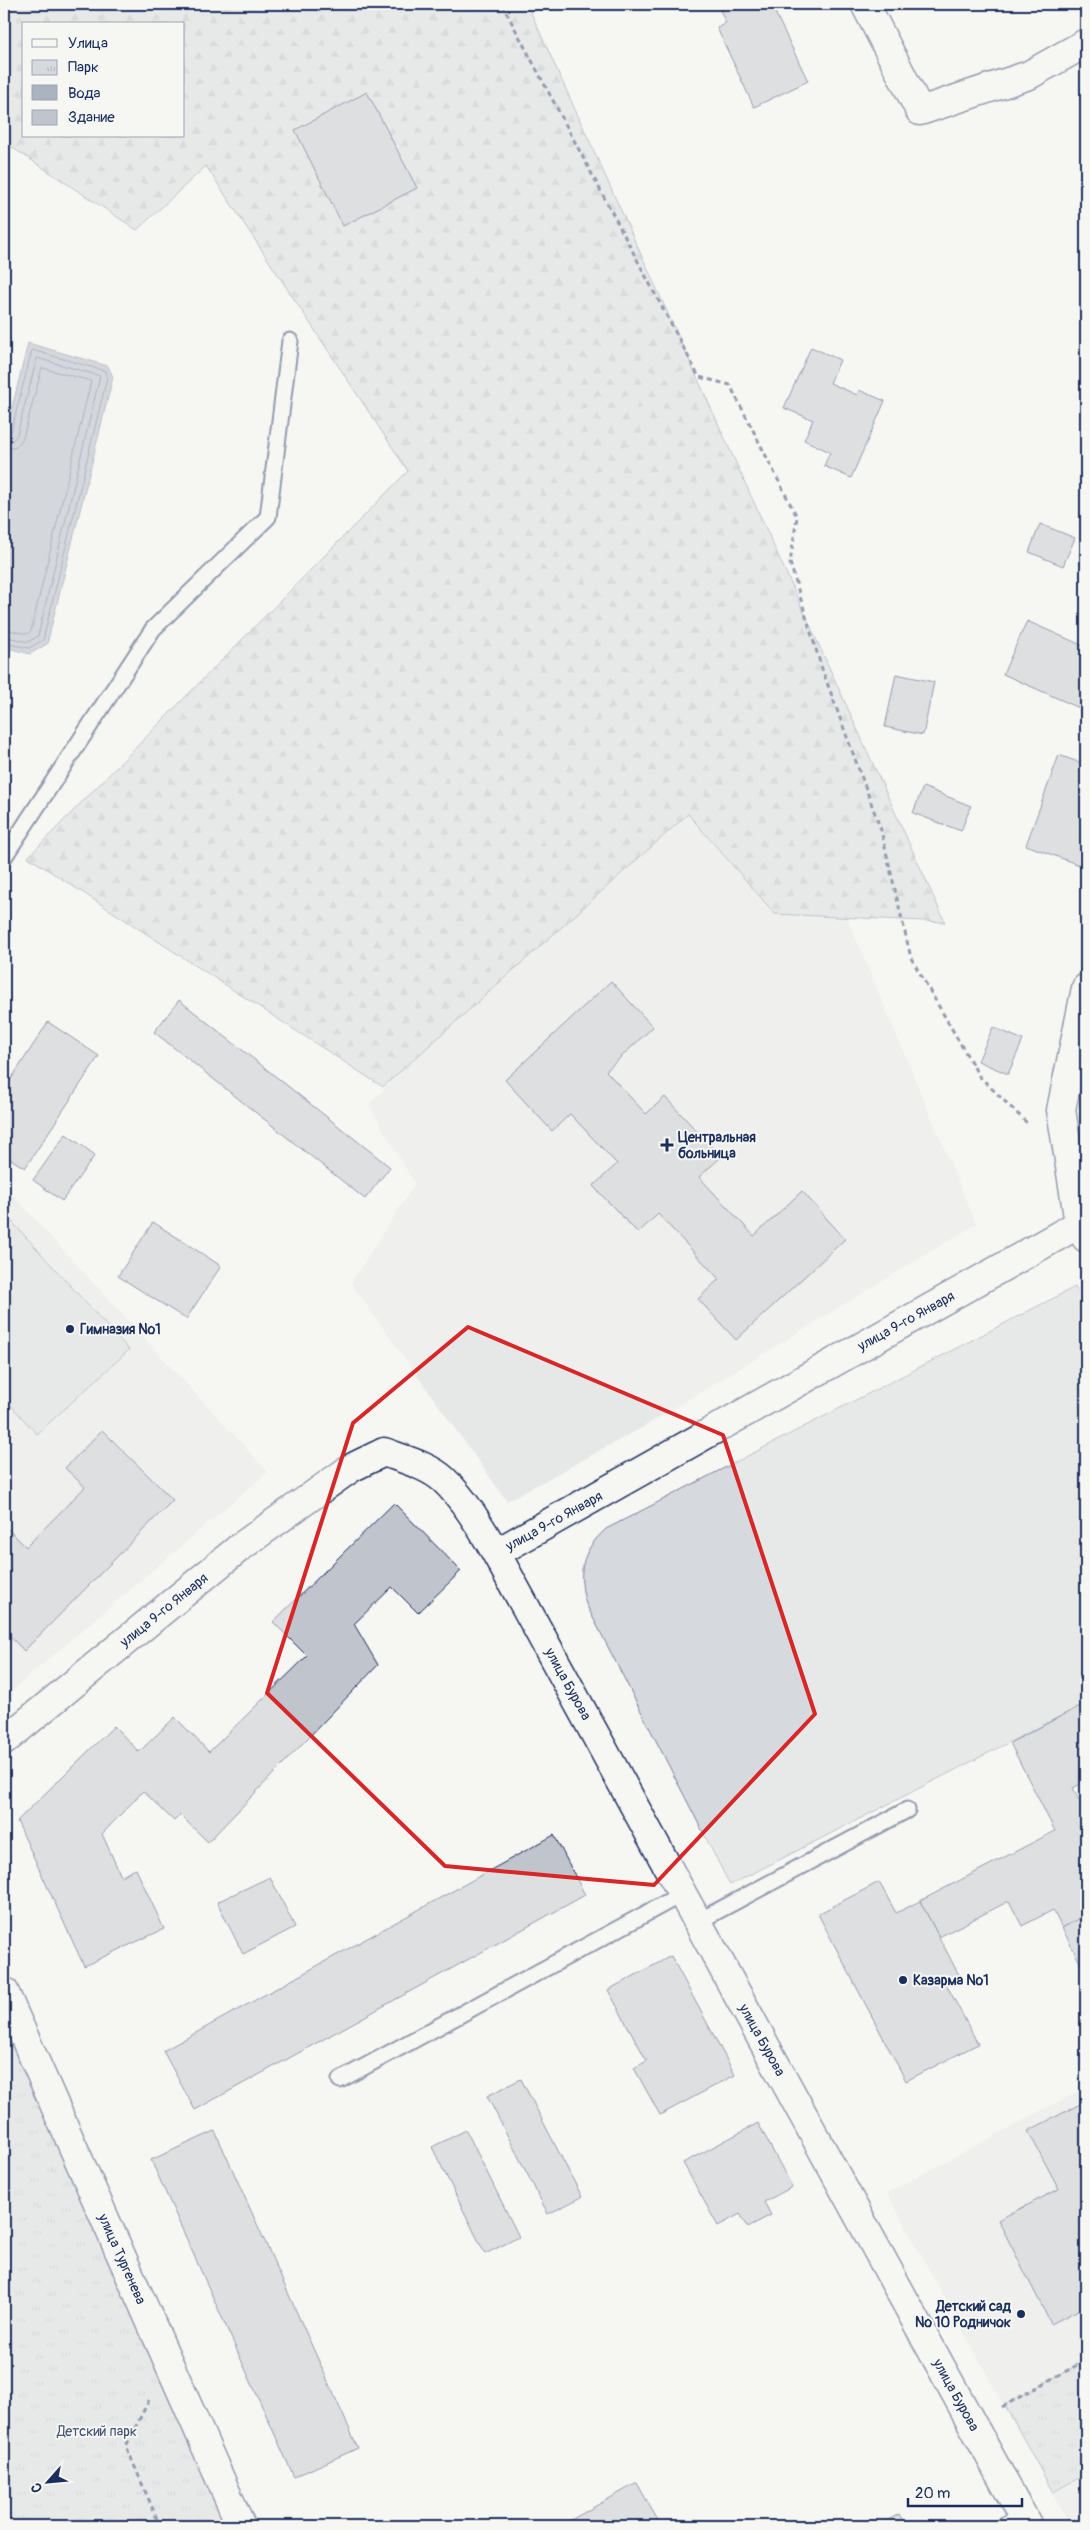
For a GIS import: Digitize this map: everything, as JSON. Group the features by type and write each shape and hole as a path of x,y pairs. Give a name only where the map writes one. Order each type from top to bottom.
{"street":[{"path":"865,4 920,111 1029,75 1086,43"},
{"path":"1084,1227 1060,1110 1086,988"},
{"name":"улица 9-го Января","path":"4,1741 239,1548 351,1468 384,1452 410,1461 443,1479 472,1513 496,1553 1084,1227"},
{"name":"улица Бурова","path":"496,1553 972,2424 1018,2522"},
{"name":"улица Тургенева","path":"4,1992 241,2526"}],"lane":[{"path":"4,857 153,629 268,517 290,341"},
{"path":"697,1922 907,1810"},
{"path":"340,2080 682,1894"}],"path":[{"path":"502,4 699,377 730,385 797,517 790,563 821,666 881,830 911,958 979,1076 1070,1165"},
{"path":"972,2424 1086,2360"}],"highlighted area":[{"path":"468,1327 723,1435 815,1714 654,1885 445,1866 267,1693 353,1423"}],"shaded area":[{"name":"Центральная больница","path":"699,760 781,761 976,1224 645,1426 507,1501 351,1283 415,1184 369,1105"},
{"name":"Гимназия №1","path":"4,1186 268,1472 4,1697"},
{"name":"Детский сад № 10 Родничок","path":"1086,2087 1086,2526 1070,2526 887,2193"}],"green space":[{"path":"4,4 527,4 945,922 775,914 688,814 383,1087 28,857 408,471 206,166 137,230 4,142"},
{"path":"4,1213 129,1350 37,1434 4,1398"},
{"path":"1075,1287 1086,1308 1086,1703 730,1885 586,1604 583,1593 582,1572 586,1554 606,1529"},
{"name":"Детский парк","path":"4,1991 241,2526 4,2526"},
{"path":"1086,2360 1086,2474 1053,2492 1005,2405"}],"water":[{"path":"28,343 108,366 113,377 47,644 30,654 4,647 4,440"}],"building":[{"path":"734,4 761,4 762,6 771,4 808,81 754,107 717,28 726,23 720,10"},
{"path":"367,92 417,188 343,226 295,130"},
{"path":"811,347 840,360 830,383 857,395 859,390 885,401 851,478 824,466 830,452 804,440 813,420 784,408"},
{"path":"1040,524 1075,538 1063,566 1029,552"},
{"path":"1027,621 1086,647 1086,711 1003,674"},
{"path":"896,674 934,682 923,735 885,727"},
{"path":"1059,755 1086,765 1086,855 1082,866 1026,845"},
{"path":"923,787 971,806 961,831 913,813"},
{"name":"Центральная больница","path":"611,981 653,1027 606,1071 646,1114 665,1097 721,1157 699,1177 754,1236 802,1191 845,1239 736,1340 698,1299 719,1279 658,1214 638,1233 593,1186 617,1164 570,1114 552,1131 505,1080"},
{"path":"179,1000 390,1167 365,1199 154,1032"},
{"path":"48,1022 99,1056 25,1168 4,1155 4,1090"},
{"path":"993,1027 1023,1040 1008,1074 978,1061"},
{"path":"66,1134 95,1155 62,1201 33,1180"},
{"path":"153,1222 221,1266 186,1319 118,1276"},
{"path":"102,1430 173,1500 24,1651 4,1630 4,1525 26,1547 85,1487 65,1468"},
{"path":"394,1503 461,1571 418,1613 392,1587 354,1624 378,1665 208,1842 180,1815 174,1821 143,1791 102,1834 121,1876 136,1869 164,1929 84,1966 17,1821 114,1726 139,1752 175,1717 209,1752 307,1656 273,1622"},
{"path":"1086,1703 1086,1781 1073,1788 1086,1814 1086,1915 1062,1928 1053,1910 1022,1926 1009,1901 939,1937 920,1901 1055,1831 1010,1743"},
{"path":"554,1835 585,1895 195,2110 163,2051"},
{"path":"270,1877 295,1927 243,1954 217,1902"},
{"name":"Казарма №1","path":"879,1882 896,1913 920,1901 960,1977 946,1984 978,2044 906,2081 818,1914"},
{"path":"1086,1915 1086,1974 1062,1928"},
{"path":"671,1956 735,2075 660,2115 634,2068 647,2061 608,1990"},
{"path":"521,2079 582,2197 548,2214 487,2096"},
{"path":"1086,2101 1086,2222 1082,2225 1086,2233 1086,2306 1051,2324 998,2220 1059,2189 1028,2131"},
{"path":"758,2123 792,2187 764,2202 771,2215 748,2227 740,2214 718,2226 683,2163"},
{"path":"466,2130 519,2237 485,2254 432,2147"},
{"path":"215,2131 358,2448 294,2477 151,2160"},
{"path":"637,2483 661,2526 560,2526"},
{"path":"899,2514 906,2526 877,2526"}],"place":[{"name":"Центральная больница","path":"667,1145"},
{"name":"Гимназия №1","path":"70,1329"},
{"name":"Казарма №1","path":"903,1980"},
{"name":"Детский сад № 10 Родничок","path":"1021,2314"}]}
